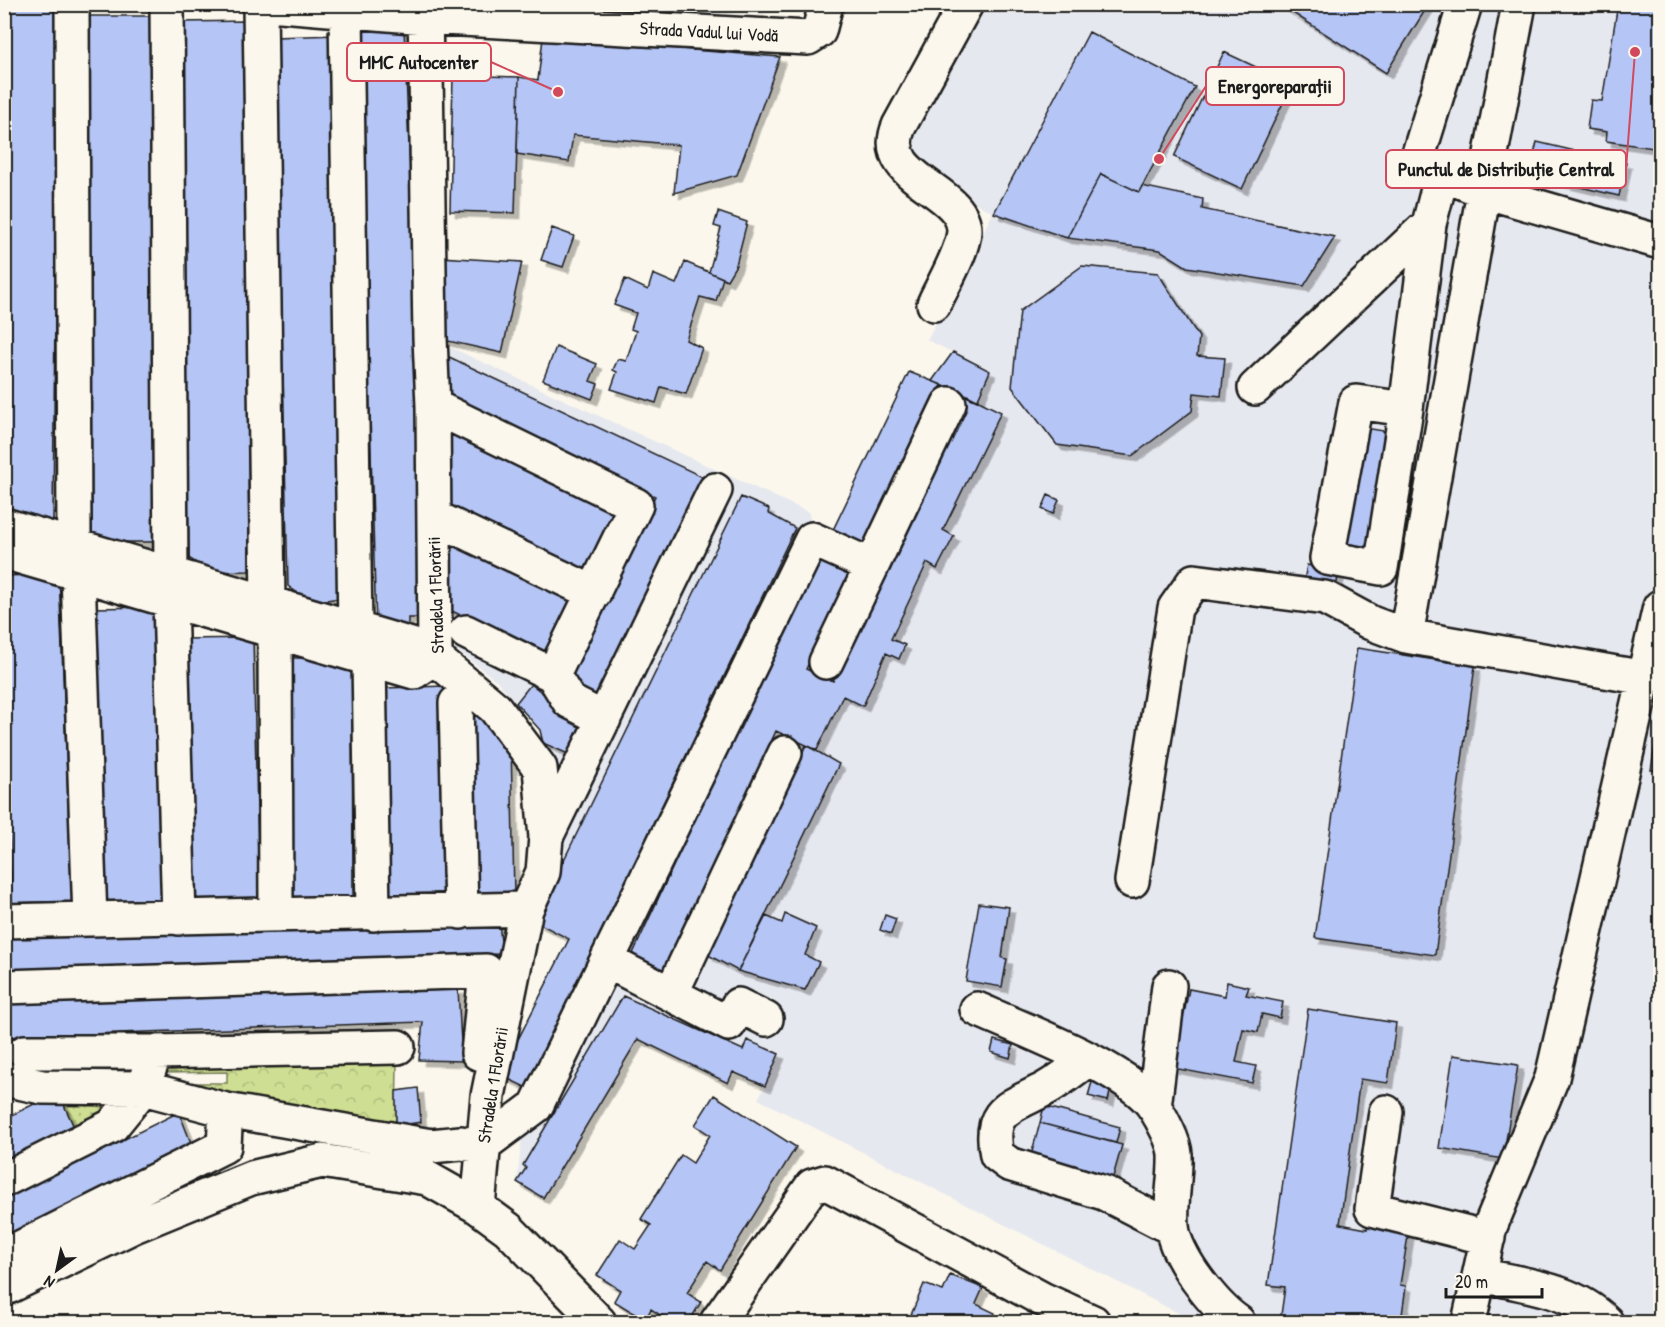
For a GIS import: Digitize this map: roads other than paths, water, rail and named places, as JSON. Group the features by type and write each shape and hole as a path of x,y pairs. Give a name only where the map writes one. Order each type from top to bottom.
{"street":[{"path":"72,4 76,560 90,919"},
{"path":"167,4 170,587 178,918"},
{"path":"260,4 276,915"},
{"name":"Strada Vadul lui Vodă","path":"269,4 346,12 425,11 808,38 819,32 826,4"},
{"path":"934,304 961,244 963,222 954,208 900,161 894,143 899,126 966,4"},
{"path":"1465,4 1416,163 1484,191 1660,242"},
{"path":"1406,636 1519,4"},
{"name":"Stradela 1 Florării","path":"425,11 433,406 435,655 495,708 540,768 546,837 543,872 526,909 488,1096 472,1145 478,1207"},
{"path":"346,12 355,629"},
{"path":"1406,409 1356,402 1327,558 1381,568 1406,409 1429,224 1442,174"},
{"path":"1256,388 1429,224"},
{"path":"826,662 949,404"},
{"path":"433,406 636,505 554,675"},
{"path":"546,837 715,490"},
{"path":"434,517 594,593"},
{"path":"4,1079 42,1087 143,1088 226,1110 431,1146 472,1145 536,1106 812,539 872,566"},
{"path":"5,546 76,560 272,617 369,658 414,672 435,655"},
{"path":"1132,881 1175,608 1194,581 1324,598 1371,623 1406,636 1653,675"},
{"path":"1469,1323 1488,1238 1552,1078 1653,675 1660,607"},
{"path":"272,617 355,629 435,655"},
{"path":"466,632 554,675 569,701 604,719"},
{"path":"369,658 374,914"},
{"path":"456,703 461,912"},
{"path":"671,994 785,753"},
{"path":"4,921 526,909"},
{"path":"607,961 729,1023 738,1005 766,1020"},
{"path":"4,987 486,971 475,1082 472,1145"},
{"path":"1154,1107 1169,986"},
{"path":"977,1009 1087,1060 1128,1083 1154,1107 1175,1151 1172,1228 1186,1263 1228,1316 1238,1323"},
{"path":"25,1052 398,1047"},
{"path":"4,1180 112,1126 143,1088 155,1052"},
{"path":"1087,1060 1046,1088 1007,1107 995,1121 993,1139 997,1155 1009,1164 1104,1193 1172,1228"},
{"path":"4,1106 42,1087"},
{"path":"4,1256 224,1146 226,1110"},
{"path":"1386,1112 1372,1209 1488,1238"},
{"path":"4,1289 134,1226 251,1178 322,1161 427,1178 478,1207 508,1229 599,1323"},
{"path":"717,1323 812,1186 825,1182 1037,1311 1093,1323"},
{"path":"1480,1275 1566,1295 1595,1311 1606,1322"}],"place":[{"name":"Punctul de Distribuție Central","path":"1635,52"},
{"name":"MMC Autocenter","path":"558,92"},
{"name":"Energoreparații","path":"1159,159"}]}
